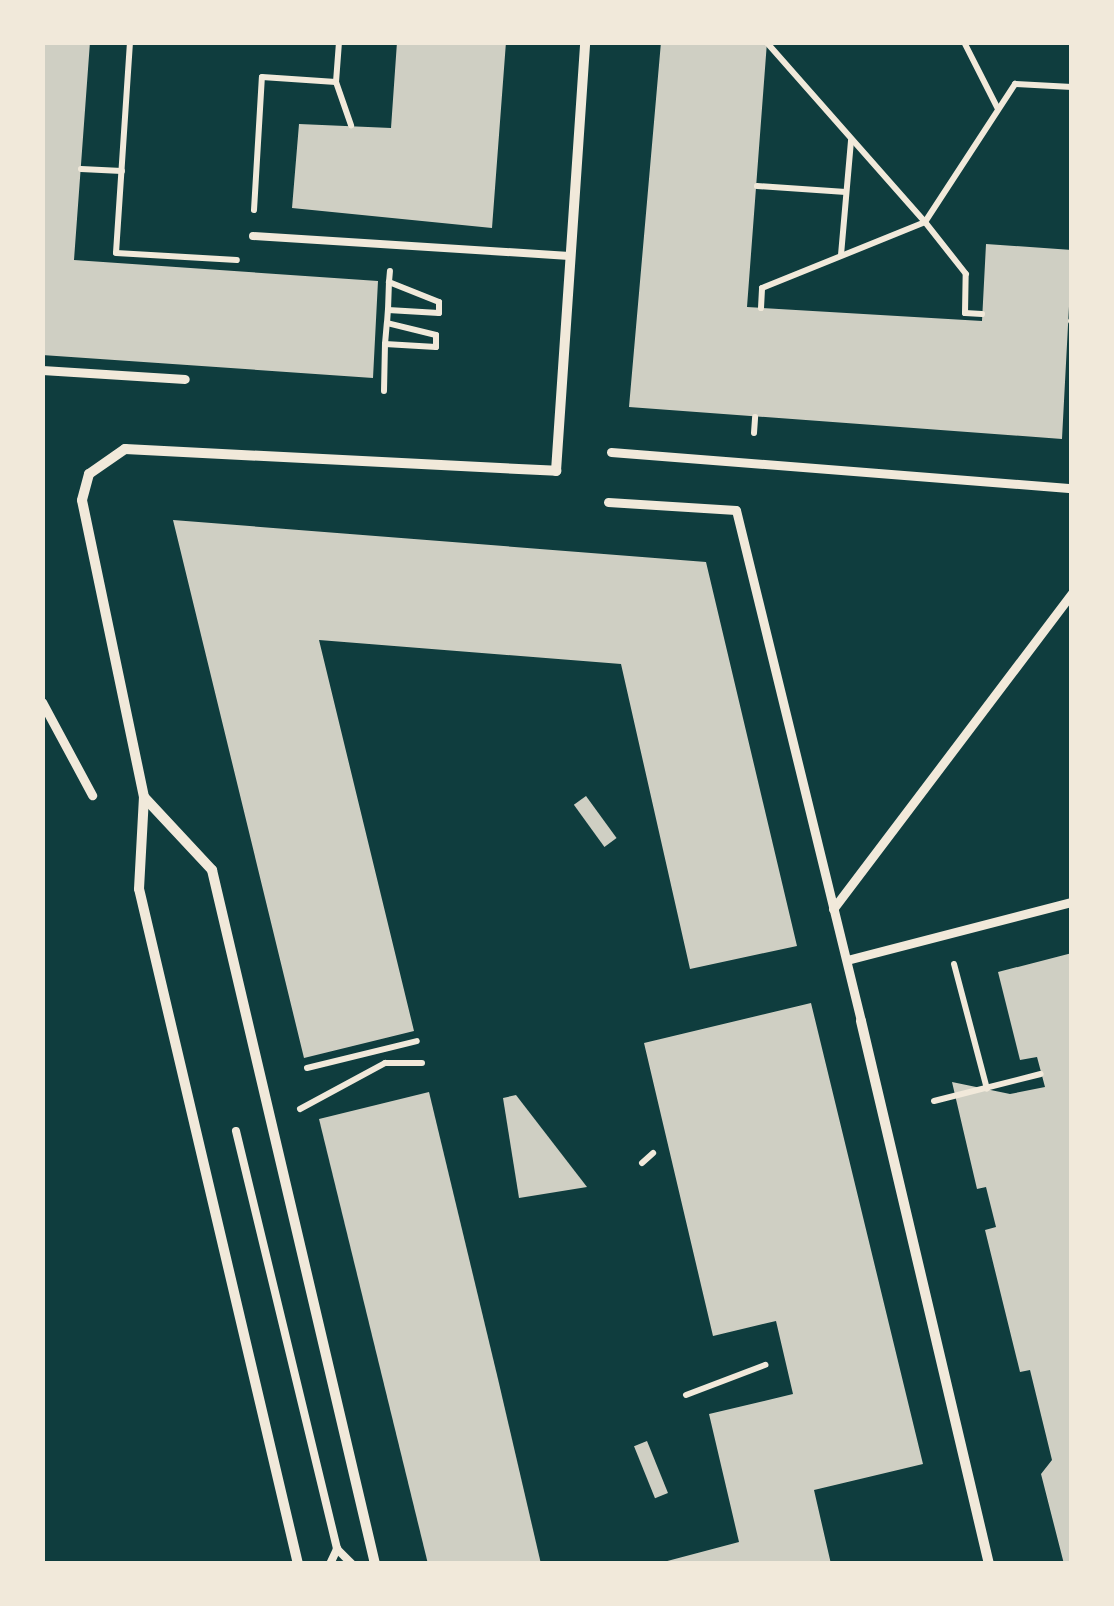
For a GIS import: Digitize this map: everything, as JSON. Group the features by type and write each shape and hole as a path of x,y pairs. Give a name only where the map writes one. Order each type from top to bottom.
{"street":[{"path":"298,1564 139,888 144,797 82,500 104,456 179,448 556,471 584,42"},
{"path":"42,370 185,379"},
{"path":"611,452 1072,488"},
{"path":"608,502 736,510 989,1564"},
{"path":"833,909 1072,593"},
{"path":"42,702 92,794"},
{"path":"144,797 212,870 375,1564"},
{"path":"847,960 1072,902"}],"lane":[{"path":"253,236 569,256"},
{"path":"236,1131 337,1550 352,1564"},
{"path":"330,1564 337,1550"}],"path":[{"path":"130,42 116,253 252,261 262,76 336,82"},
{"path":"339,42 336,82 350,124"},
{"path":"767,43 925,222 966,274 965,312 982,314"},
{"path":"965,43 999,110"},
{"path":"761,308 762,288 925,222 1015,84 1072,87"},
{"path":"841,256 851,138"},
{"path":"81,169 122,171"},
{"path":"756,186 846,192"},
{"path":"384,391 390,270"},
{"path":"388,310 438,313 439,302 389,282"},
{"path":"385,344 436,347 436,335 387,322"},
{"path":"754,432 755,417"},
{"path":"946,934 986,1089"},
{"path":"307,1068 417,1041"},
{"path":"295,1112 385,1063 422,1063"},
{"path":"934,1101 1042,1074"},
{"path":"642,1162 653,1153"},
{"path":"686,1395 765,1365"}],"building":[{"path":"42,42 90,42 74,260 378,281 373,378 42,355"},
{"path":"397,42 506,42 492,228 292,208 299,124 391,128"},
{"path":"661,42 767,42 747,307 982,321 986,244 1072,250 1062,439 629,407"},
{"path":"173,520 706,562 797,946 690,969 621,664 319,640 414,1031 304,1058"},
{"path":"586,796 617,838 604,847 574,805"},
{"path":"1072,953 1072,1564 1064,1564 1041,1474 1052,1460 1030,1370 1020,1372 985,1230 996,1227 986,1187 977,1189 952,1082 1010,1094 1045,1087 1037,1057 1020,1060 998,972"},
{"path":"811,1003 923,1464 814,1490 831,1564 656,1564 739,1542 709,1414 793,1394 776,1321 713,1336 644,1043"},
{"path":"429,1092 541,1564 428,1564 319,1119"},
{"path":"516,1095 587,1187 519,1198 503,1098"},
{"path":"647,1441 668,1493 655,1498 634,1446"}]}
